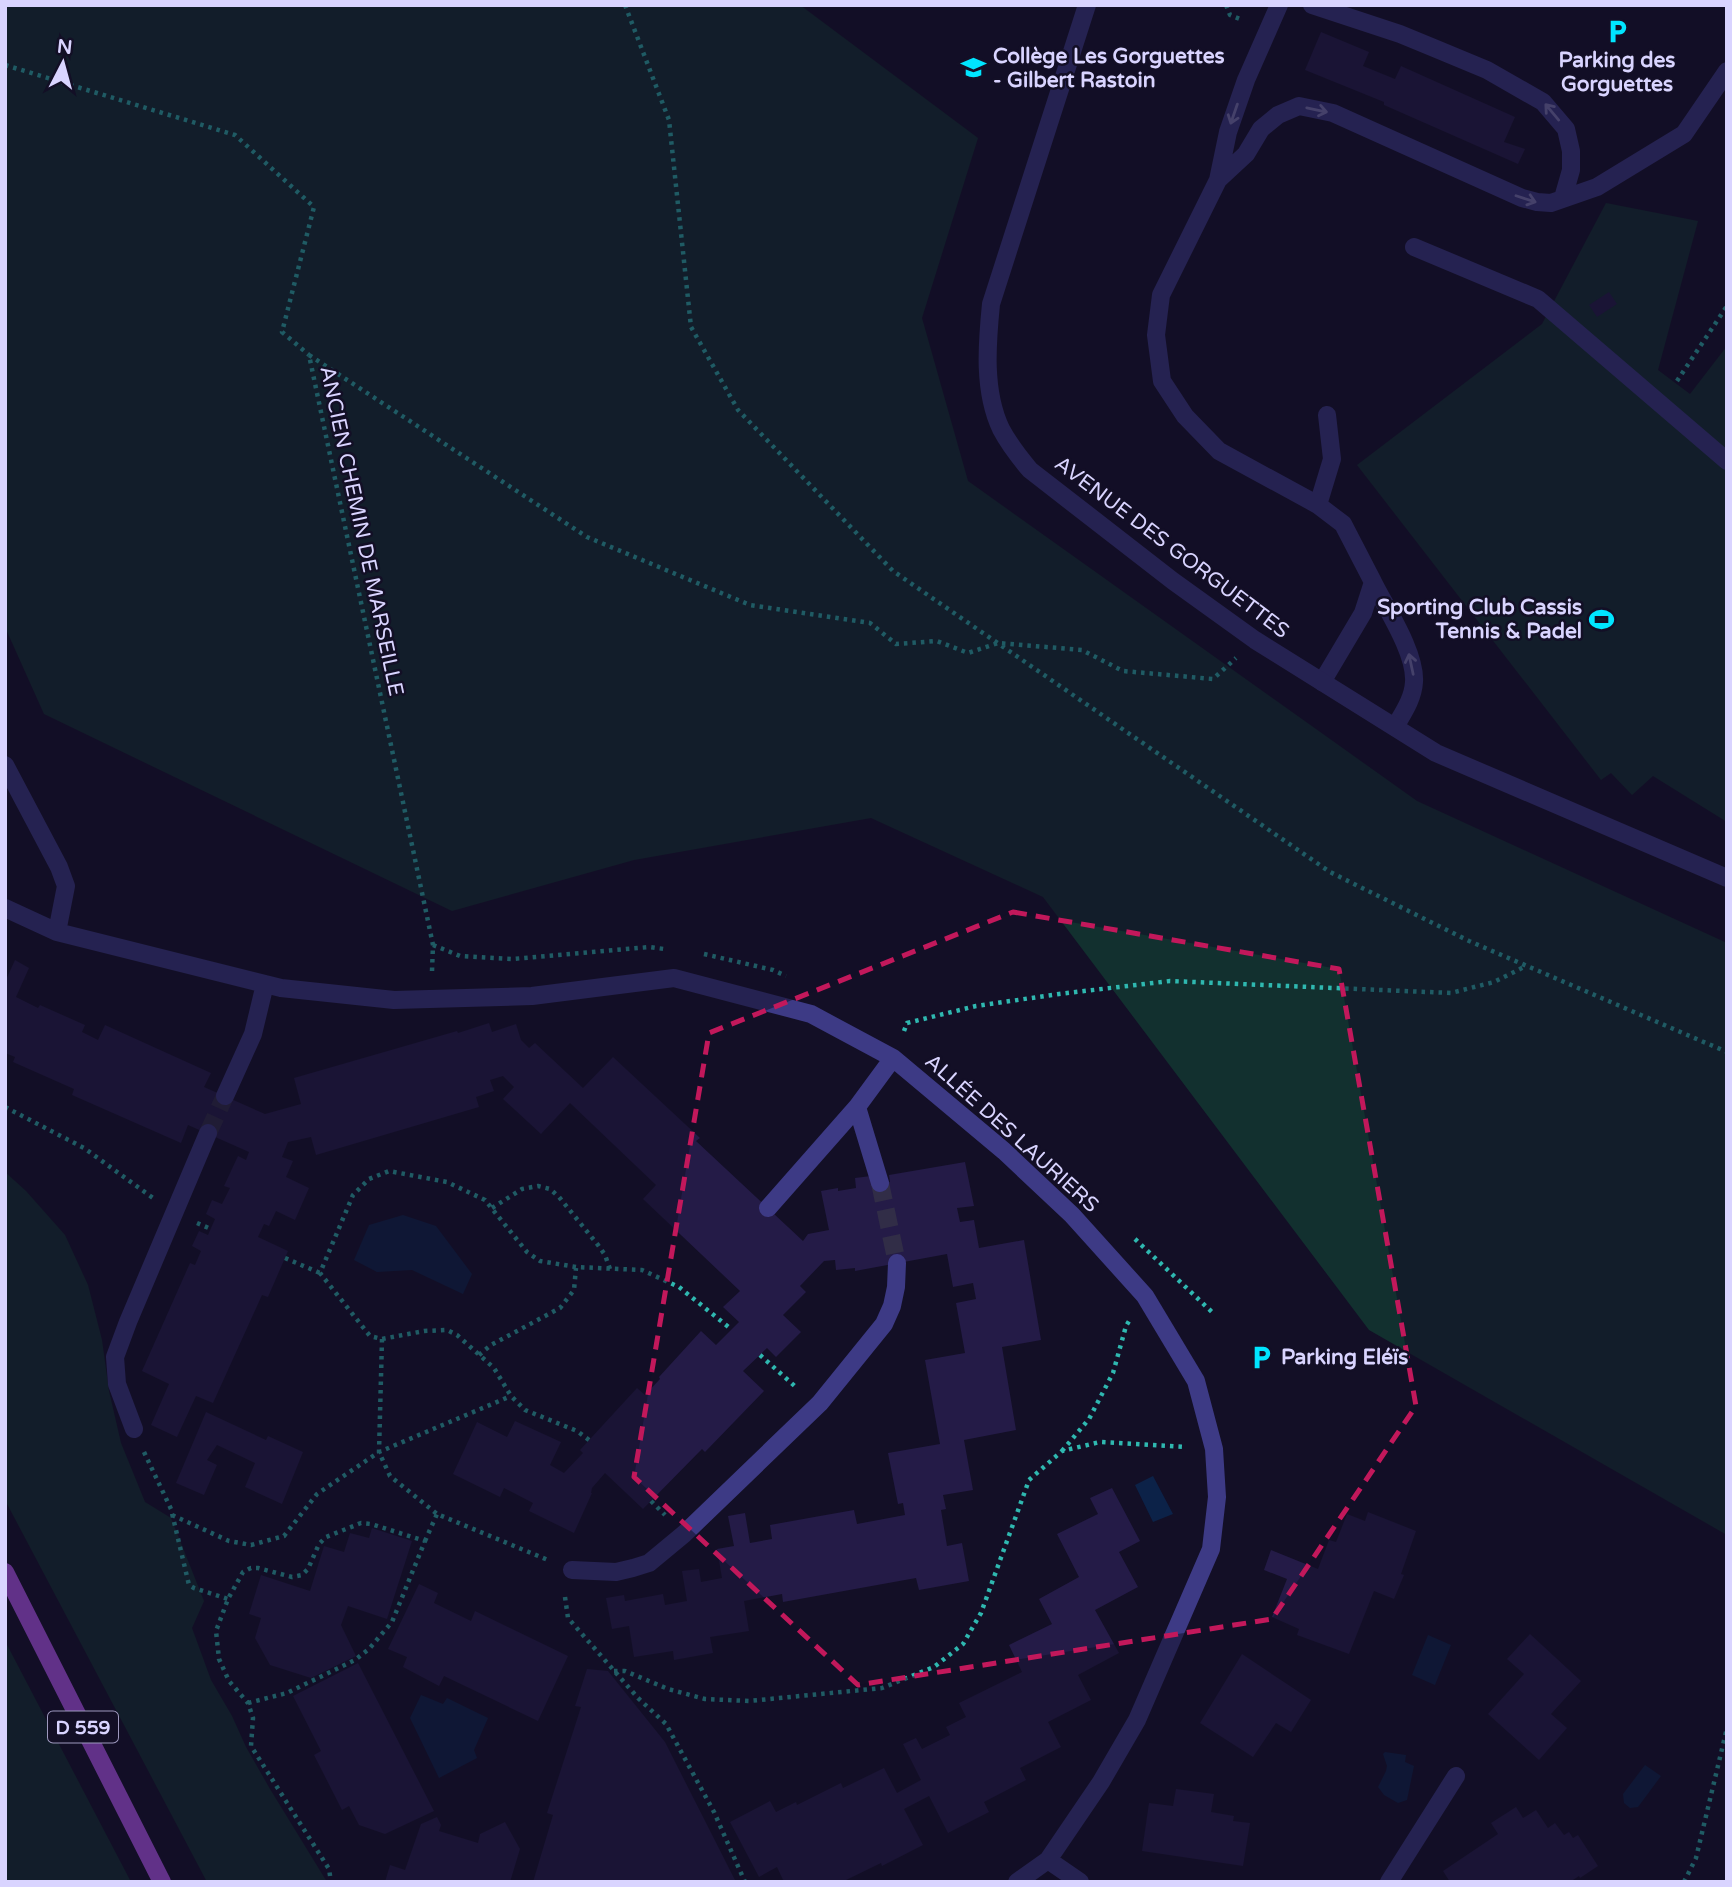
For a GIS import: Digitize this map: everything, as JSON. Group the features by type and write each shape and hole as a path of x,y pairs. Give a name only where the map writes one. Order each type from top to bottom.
{"main road":[{"name":"D 559","path":"5,1572 162,1882"}],"street":[{"name":"AVENUE DES GORGUETTES","path":"1087,5 991,304 986,352 990,392 1000,427 1012,448 1030,470 1173,581 1255,640 1436,753 1727,878"},
{"path":"1279,5 1246,80 1228,132 1218,180 1161,295 1156,335 1162,381 1185,416 1220,451 1318,505 1343,523 1412,658 1414,682 1410,701 1395,727"},
{"path":"1312,5 1400,34 1466,61 1543,102 1566,129 1571,151 1571,170 1563,198"},
{"path":"1218,180 1246,154 1261,128 1278,115 1298,106 1333,113 1522,198 1551,203 1597,187 1684,134 1727,71"},
{"path":"1414,247 1538,299 1727,461"},
{"path":"1318,505 1332,459 1327,415"},
{"path":"1322,682 1363,613 1373,582"},
{"path":"5,765 59,867 66,886 57,932"},
{"name":"ALLÉE DES LAURIERS","path":"5,908 57,932 281,988 394,1000 532,996 674,978 811,1014 893,1058 1004,1151 1072,1215 1145,1296 1196,1381 1214,1449 1217,1497 1210,1549 1138,1720 1101,1782 1048,1860 1017,1882"},
{"path":"225,1096 253,1034 265,984"},
{"path":"768,1208 857,1107 893,1058"},
{"path":"857,1107 880,1183"},
{"path":"134,1429 117,1384 115,1357 208,1133"},
{"path":"572,1570 616,1572 649,1563 684,1534 817,1406 884,1324 897,1287 897,1263"},
{"path":"1389,1882 1456,1776"},
{"path":"1048,1860 1080,1882"}],"path":[{"path":"625,5 669,120 691,327 738,410 893,571 1330,872 1469,941 1727,1052"},
{"path":"1226,5 1230,15 1240,19"},
{"path":"5,65 235,135 314,207 282,332 309,355"},
{"path":"1661,404 1727,306"},
{"name":"ANCIEN CHEMIN DE MARSEILLE","path":"309,355 587,537 750,605 870,623 896,644 937,641 968,653 998,643 1082,650 1123,671 1213,679 1255,640"},
{"name":"ANCIEN CHEMIN DE MARSEILLE","path":"309,355 433,945 431,999"},
{"path":"893,1058 907,1023 976,1006 1170,981 1451,993 1494,982 1526,966"},
{"path":"5,1107 84,1148 174,1214 211,1229"},
{"path":"320,1273 354,1195 369,1179 389,1171 447,1182 485,1200 527,1252 540,1261 576,1267 642,1270 679,1287 732,1329"},
{"path":"492,1208 522,1189 538,1186 550,1189 606,1255 610,1269"},
{"path":"285,1258 320,1273 370,1336 382,1339 424,1331 447,1330 457,1335 494,1368 511,1396 525,1410 577,1431 589,1440"},
{"path":"479,1355 491,1345 559,1308 574,1290 576,1267"},
{"path":"614,1671 625,1671 668,1689 705,1699 749,1701 882,1688 934,1667 963,1644 981,1613 1029,1480 1062,1451 1089,1419 1112,1373 1126,1326 1145,1296"},
{"path":"382,1339 379,1452 390,1476 437,1514 572,1570 565,1599 568,1618 638,1698 666,1724 714,1812 745,1882"},
{"path":"760,1355 817,1406"},
{"path":"172,1515 229,1541 251,1545 273,1539 284,1535 317,1494 379,1452 511,1396"},
{"path":"134,1429 172,1515 189,1585 228,1599"},
{"path":"1062,1451 1100,1442 1214,1449"},
{"path":"248,1703 287,1693 355,1660 369,1649 392,1622 437,1514"},
{"path":"331,1882 330,1869 251,1745 253,1718 248,1703 229,1681 219,1659 216,1631 228,1599 243,1572 251,1568 292,1577 302,1575 308,1569 319,1544 361,1522 425,1541"},
{"path":"1684,1882 1696,1858 1727,1728"}],"highlighted area":[{"path":"1013,912 1339,969 1416,1406 1272,1619 858,1685 634,1477 709,1033"}],"green space":[{"path":"5,5 800,5 978,138 922,318 968,481 1417,801 1727,943 1727,1535 1369,1330 1043,897 871,818 634,860 452,911 44,714 5,627"},
{"name":"Sporting Club Cassis Tennis & Padel","path":"1606,203 1698,221 1658,370 1690,394 1727,346 1727,822 1653,776 1632,795 1611,773 1601,780 1357,465 1542,324"},
{"path":"5,1172 26,1191 65,1235 88,1285 102,1340 109,1391 121,1443 145,1502 171,1518 204,1601 192,1628 211,1680 270,1789 327,1882 207,1882 5,1500"},
{"path":"5,1641 131,1882 5,1882"}],"water":[{"path":"403,1215 436,1226 472,1274 463,1294 412,1270 377,1272 354,1260 369,1225"},
{"path":"1153,1476 1173,1514 1153,1522 1135,1485"},
{"path":"1428,1635 1451,1645 1435,1685 1412,1675"},
{"path":"421,1695 443,1704 447,1698 488,1718 474,1750 477,1758 439,1778 410,1718"},
{"path":"1383,1754 1406,1755 1405,1762 1414,1766 1407,1800 1398,1803 1384,1795 1378,1787 1387,1766"},
{"path":"1645,1765 1661,1776 1638,1807 1630,1808 1624,1803 1623,1794"}],"building":[{"path":"1321,32 1369,52 1363,66 1395,79 1401,66 1515,117 1504,142 1525,149 1518,164 1384,105 1384,102 1305,70"},
{"path":"1609,292 1617,304 1597,317 1589,305"},
{"path":"15,960 29,968 16,997 85,1025 82,1032 98,1040 105,1025 211,1073 204,1087 265,1114 301,1104 294,1078 489,1023 492,1032 516,1024 521,1040 529,1048 535,1043 583,1088 613,1057 700,1138 696,1141 803,1241 808,1234 829,1230 821,1191 856,1188 855,1178 871,1176 872,1184 890,1182 889,1175 965,1162 974,1206 957,1208 960,1222 974,1220 979,1248 1024,1240 1041,1340 1002,1347 1016,1430 964,1440 973,1490 943,1495 946,1509 941,1510 947,1546 962,1543 969,1581 919,1590 916,1578 783,1602 782,1594 744,1601 749,1631 710,1637 713,1653 674,1660 673,1651 634,1657 629,1626 612,1629 606,1598 624,1595 625,1601 663,1594 665,1605 687,1601 682,1571 699,1569 701,1582 722,1578 717,1549 734,1546 728,1516 745,1513 750,1543 772,1539 770,1525 854,1510 857,1524 905,1515 903,1503 898,1504 888,1453 940,1444 925,1360 965,1353 956,1303 976,1299 973,1283 953,1287 947,1254 855,1271 855,1268 836,1270 835,1260 824,1261 800,1286 806,1292 783,1315 801,1332 776,1357 767,1348 743,1371 764,1391 705,1452 702,1449 643,1509 605,1473 592,1488 574,1533 529,1511 533,1503 504,1488 500,1497 453,1474 477,1422 507,1437 515,1421 561,1442 550,1465 564,1473 583,1453 580,1450 637,1388 645,1395 701,1331 716,1345 739,1322 723,1307 740,1291 643,1199 656,1185 570,1103 541,1134 503,1099 514,1087 503,1076 490,1080 494,1091 476,1097 479,1107 316,1155 311,1137 288,1142 282,1157 293,1161 286,1177 309,1188 295,1220 276,1211 269,1226 264,1224 258,1237 288,1251 268,1297 262,1295 213,1403 196,1396 177,1437 151,1425 169,1384 142,1371 190,1263 195,1265 201,1251 192,1246 199,1231 208,1235 215,1219 206,1214 212,1200 222,1204 230,1188 224,1186 238,1156 246,1160 249,1152 188,1125 181,1143 72,1095 74,1089 13,1062 15,1057 5,1053 5,982"},
{"path":"206,1412 266,1440 268,1436 303,1452 282,1504 245,1487 255,1463 217,1445 207,1460 217,1465 204,1495 176,1483"},
{"path":"1112,1488 1140,1541 1119,1552 1138,1587 1095,1610 1119,1653 1078,1675 1091,1700 1048,1722 1061,1747 1020,1768 1026,1780 984,1802 989,1812 948,1833 929,1796 904,1809 923,1845 882,1866 881,1863 842,1882 784,1882 777,1867 759,1877 730,1822 770,1801 776,1812 796,1802 797,1805 841,1783 843,1788 884,1768 897,1793 921,1780 903,1744 916,1738 922,1749 950,1735 946,1727 966,1717 959,1703 1022,1672 1009,1645 1052,1624 1039,1599 1079,1577 1057,1534 1098,1514 1090,1498"},
{"path":"1368,1512 1416,1531 1401,1574 1404,1575 1394,1599 1374,1591 1349,1654 1297,1635 1299,1629 1272,1617 1287,1579 1264,1570 1271,1550 1318,1569 1329,1540 1336,1542 1347,1514 1365,1521"},
{"path":"372,1528 412,1541 387,1619 348,1606 341,1625 356,1656 311,1678 270,1665 255,1638 261,1618 249,1614 261,1575 310,1591 324,1546 344,1552 350,1533 369,1538"},
{"path":"419,1584 438,1593 434,1603 471,1621 475,1611 568,1656 538,1721 444,1676 439,1686 403,1667 407,1657 388,1649"},
{"path":"1530,1634 1581,1681 1551,1714 1567,1728 1539,1760 1488,1714 1524,1674 1507,1659"},
{"path":"1242,1654 1311,1700 1291,1732 1276,1723 1253,1757 1200,1723"},
{"path":"358,1663 434,1811 385,1834 359,1825 349,1806 342,1810 314,1755 321,1751 293,1696"},
{"path":"587,1669 608,1671 665,1742 736,1882 533,1882 553,1815 547,1813 581,1707 575,1706"},
{"path":"1176,1789 1214,1794 1211,1812 1234,1816 1233,1821 1250,1823 1243,1866 1142,1851 1149,1803 1173,1806"},
{"path":"1516,1807 1523,1818 1536,1810 1548,1828 1555,1823 1564,1835 1569,1832 1573,1838 1578,1835 1598,1866 1570,1882 1450,1882 1443,1871 1498,1834 1491,1823"},
{"path":"437,1817 441,1825 439,1831 478,1843 480,1834 505,1822 520,1849 510,1882 385,1882 390,1865 405,1870 421,1824"}],"tunnel":[{"path":"208,1133 225,1096"},
{"path":"880,1183 897,1263"}],"place":[{"name":"Parking des Gorguettes","path":"1617,31"},
{"name":"Collège Les Gorguettes - Gilbert Rastoin","path":"973,68"},
{"name":"Sporting Club Cassis Tennis & Padel","path":"1602,619"},
{"name":"Parking Eléïs","path":"1261,1357"}]}
